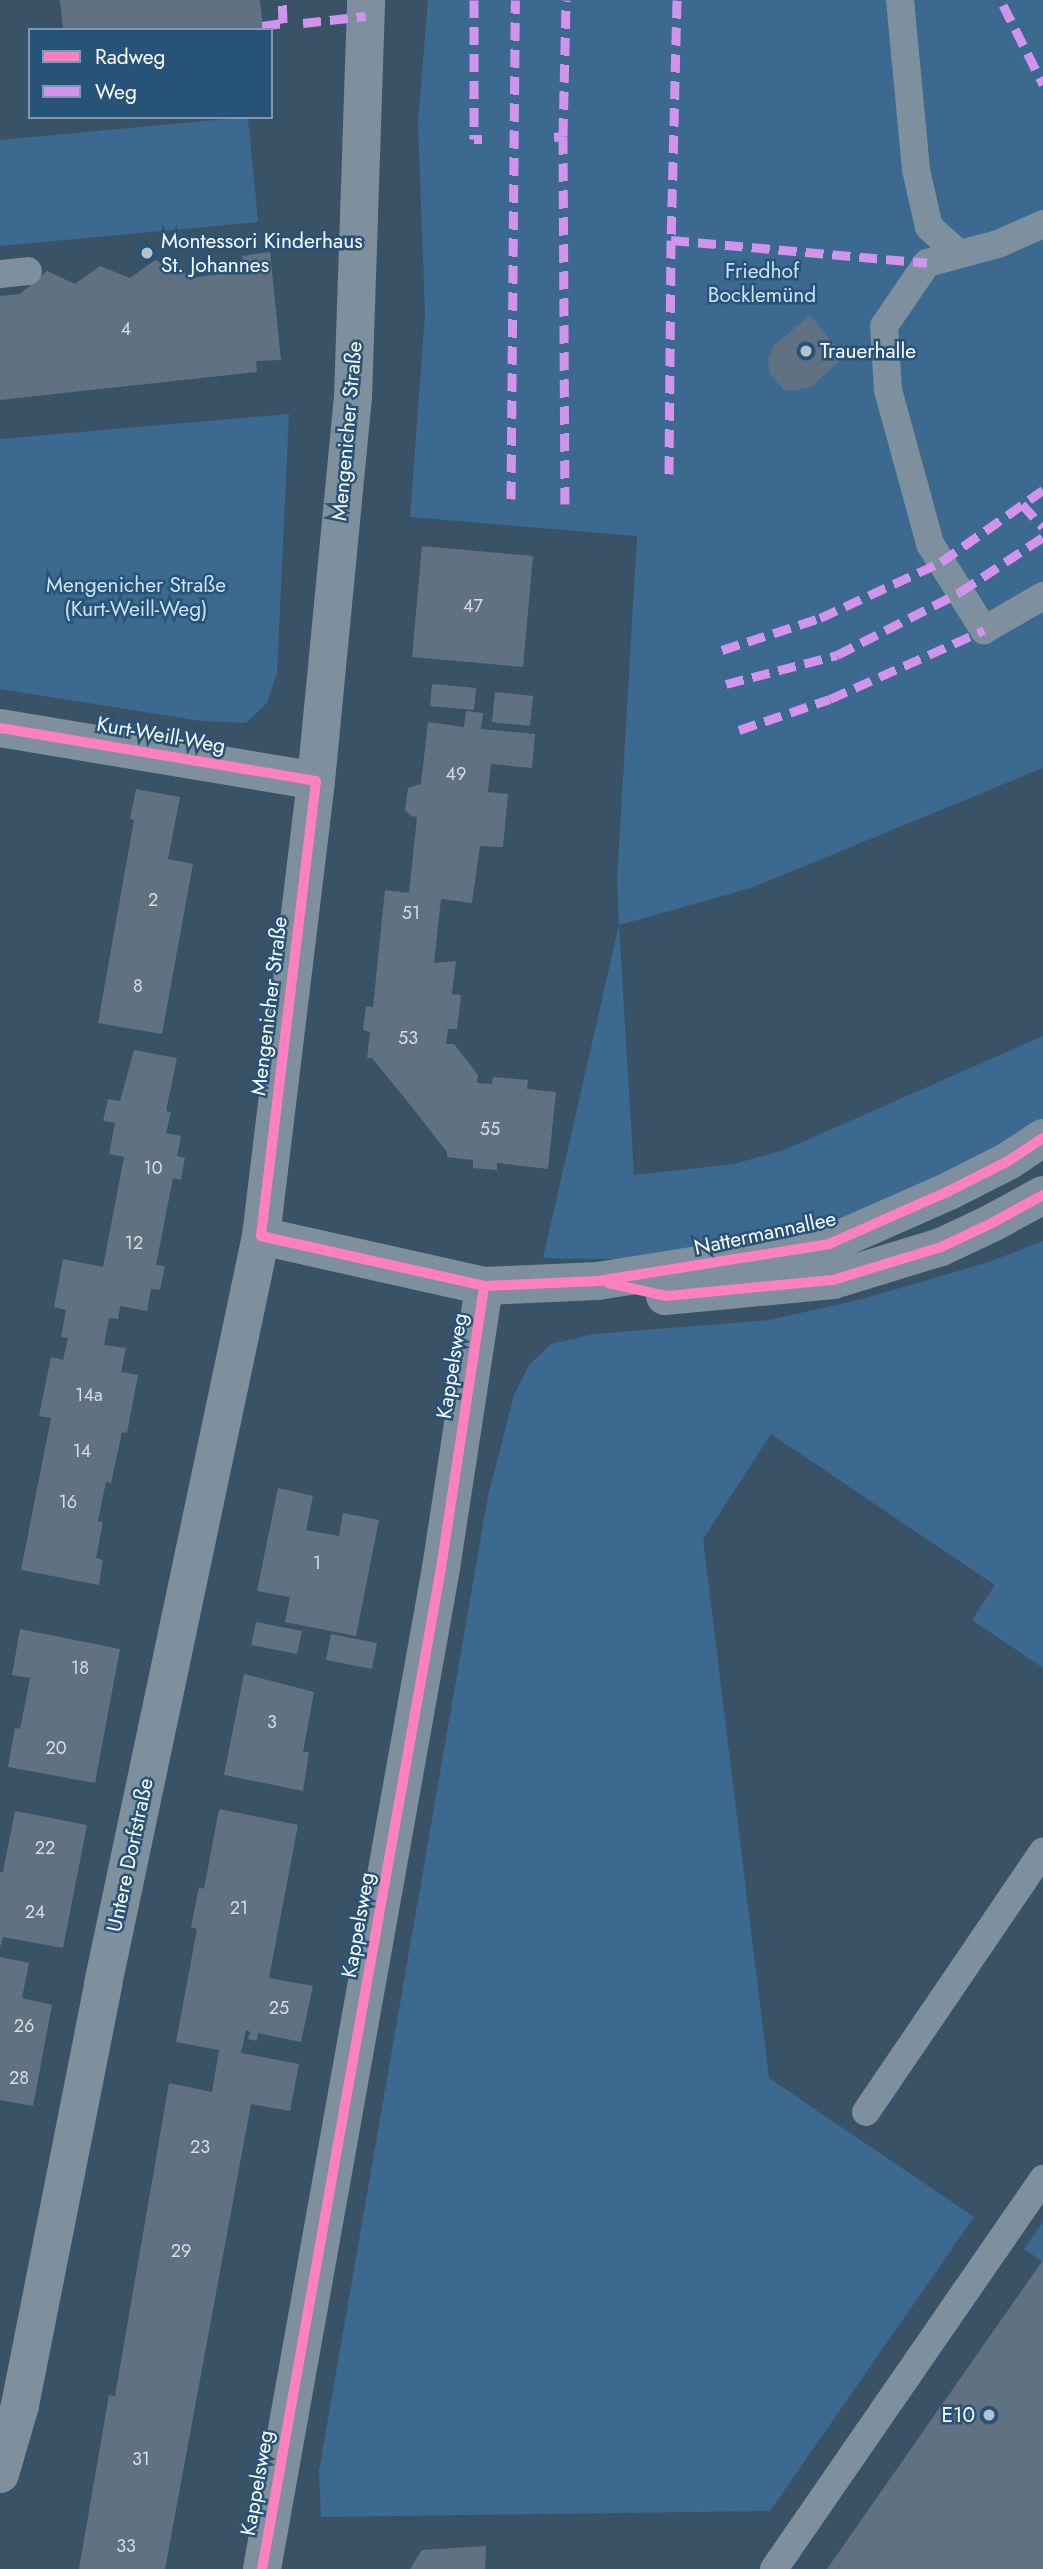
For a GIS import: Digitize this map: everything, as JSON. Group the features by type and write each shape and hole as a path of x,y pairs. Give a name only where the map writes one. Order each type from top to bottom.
{"street":[{"name":"Mengenicher Straße","path":"261,1236 316,781 353,397 366,0"},
{"name":"Kurt-Weill-Weg","path":"0,728 316,781"},
{"name":"Nattermannallee","path":"261,1236 484,1286 598,1281 829,1244 947,1192 1008,1161 1043,1139"},
{"name":"Nattermannallee","path":"598,1281 666,1296 834,1280 941,1247 1040,1199"},
{"name":"Untere Dorfstraße","path":"0,2474 20,2405 103,1984 261,1236"},
{"name":"Kappelsweg","path":"261,2569 441,1567 484,1286"}],"lane":[{"path":"900,0 918,181 929,227 959,254"},
{"path":"1043,224 998,244 927,263 884,326 888,390 930,544 984,631 1043,596"},
{"path":"866,2112 1043,1853"},
{"path":"774,2569 1043,2179"}],"green space":[{"name":"Friedhof Bocklemünd","path":"428,0 1043,0 1043,768 751,888 619,925 617,880 637,536 410,517 425,314 418,123"},
{"path":"248,119 258,222 0,246 0,140"},
{"name":"Mengenicher Straße (Kurt-Weill-Weg)","path":"289,414 277,673 267,703 246,723 201,721 0,689 0,439"},
{"path":"619,925 634,1175 734,1164 784,1150 1043,1036 1043,1124 933,1185 805,1235 662,1260 543,1258"},
{"path":"1043,1241 1043,1668 972,1620 995,1585 771,1434 703,1539 769,2078 974,2217 770,2511 321,2517 319,2471 488,1496 514,1395 529,1365 551,1344 594,1334 769,1320 862,1299 986,1263"},
{"path":"1043,2222 1043,2262 1024,2249"}],"building":[{"path":"60,0 260,0 263,28 63,28"},
{"path":"270,252 281,360 256,361 257,372 0,400 0,296 20,294 47,271 75,284 100,266 130,278 155,260 185,273 186,279 244,270 242,256"},
{"name":"Trauerhalle","path":"810,315 844,357 811,387 793,391 783,389 770,374 768,360 774,345"},
{"path":"422,546 533,556 523,667 412,657"},
{"path":"432,684 476,688 474,710 430,706"},
{"path":"495,692 533,696 530,726 492,722"},
{"path":"466,711 483,713 481,729 535,734 532,768 491,764 488,792 508,794 503,847 480,846 472,903 441,899 434,963 456,961 452,994 461,995 457,1029 448,1029 446,1044 454,1044 478,1075 477,1083 492,1084 493,1077 528,1080 527,1089 556,1092 548,1169 497,1163 497,1170 473,1168 473,1160 447,1157 447,1152 411,1106 372,1058 367,1058 370,1032 363,1030 366,1006 373,1007 385,890 409,893 417,817 411,816 405,810 408,788 421,784 428,722 464,727"},
{"path":"136,789 180,797 168,859 193,864 162,1034 98,1023 134,820 130,819"},
{"path":"134,1050 177,1058 166,1111 171,1112 166,1133 181,1136 177,1156 185,1158 181,1180 173,1178 156,1265 165,1266 160,1290 151,1289 147,1311 120,1306 118,1319 109,1318 104,1345 126,1348 121,1372 138,1375 127,1433 122,1432 111,1483 106,1482 98,1521 103,1522 96,1558 103,1560 99,1585 21,1570 51,1418 39,1416 51,1357 63,1360 68,1338 61,1337 66,1310 54,1307 63,1259 103,1267 124,1157 109,1154 115,1123 103,1121 108,1099 120,1101"},
{"path":"278,1488 313,1496 306,1530 339,1536 343,1513 379,1520 356,1636 285,1622 290,1597 257,1591"},
{"path":"256,1622 302,1631 297,1654 251,1645"},
{"path":"20,1629 120,1649 95,1783 8,1767 15,1728 20,1729 30,1678 12,1675"},
{"path":"331,1634 377,1643 372,1669 326,1660"},
{"path":"244,1674 314,1692 303,1752 309,1752 303,1791 224,1775"},
{"path":"219,1809 298,1825 269,1978 313,1986 301,2042 258,2033 257,2041 248,2039 250,2032 246,2030 241,2053 299,2064 290,2111 251,2104 165,2569 79,2569 109,2395 115,2396 169,2083 212,2092 219,2050 176,2042 197,1929 191,1927 199,1887 204,1889"},
{"path":"15,1811 87,1825 63,1948 3,1937 0,1948 0,1872 3,1872"},
{"path":"0,1957 29,1963 22,1998 52,2005 33,2106 0,2100"},
{"name":"E10","path":"1043,2260 1043,2569 827,2569"},
{"path":"486,2546 485,2569 410,2569 422,2550"}],"marked path":[{"path":"262,26 283,23 282,0"},
{"path":"474,0 474,139 482,139"},
{"path":"511,499 515,0"},
{"path":"563,136 566,0"},
{"path":"677,0 671,240 927,263"},
{"path":"1003,5 1043,84"},
{"path":"303,23 366,16"},
{"path":"554,137 563,136 565,504"},
{"path":"669,474 671,240"},
{"path":"722,650 820,618 941,562 1043,490"},
{"path":"1022,504 1043,527"},
{"path":"726,684 837,655 960,592 1043,537"},
{"path":"739,730 830,699 984,630"}],"cycle path":[{"path":"0,728 316,781 261,1236 484,1286 598,1281 829,1244 947,1192 1008,1161 1043,1138"},
{"path":"608,1283 666,1296 833,1280 941,1247 1043,1195"},
{"path":"262,2569 441,1568 484,1286"}],"place":[{"name":"Montessori Kinderhaus St. Johannes","path":"147,253"},
{"name":"Trauerhalle","path":"806,351"},
{"name":"E10","path":"989,2415"}]}
